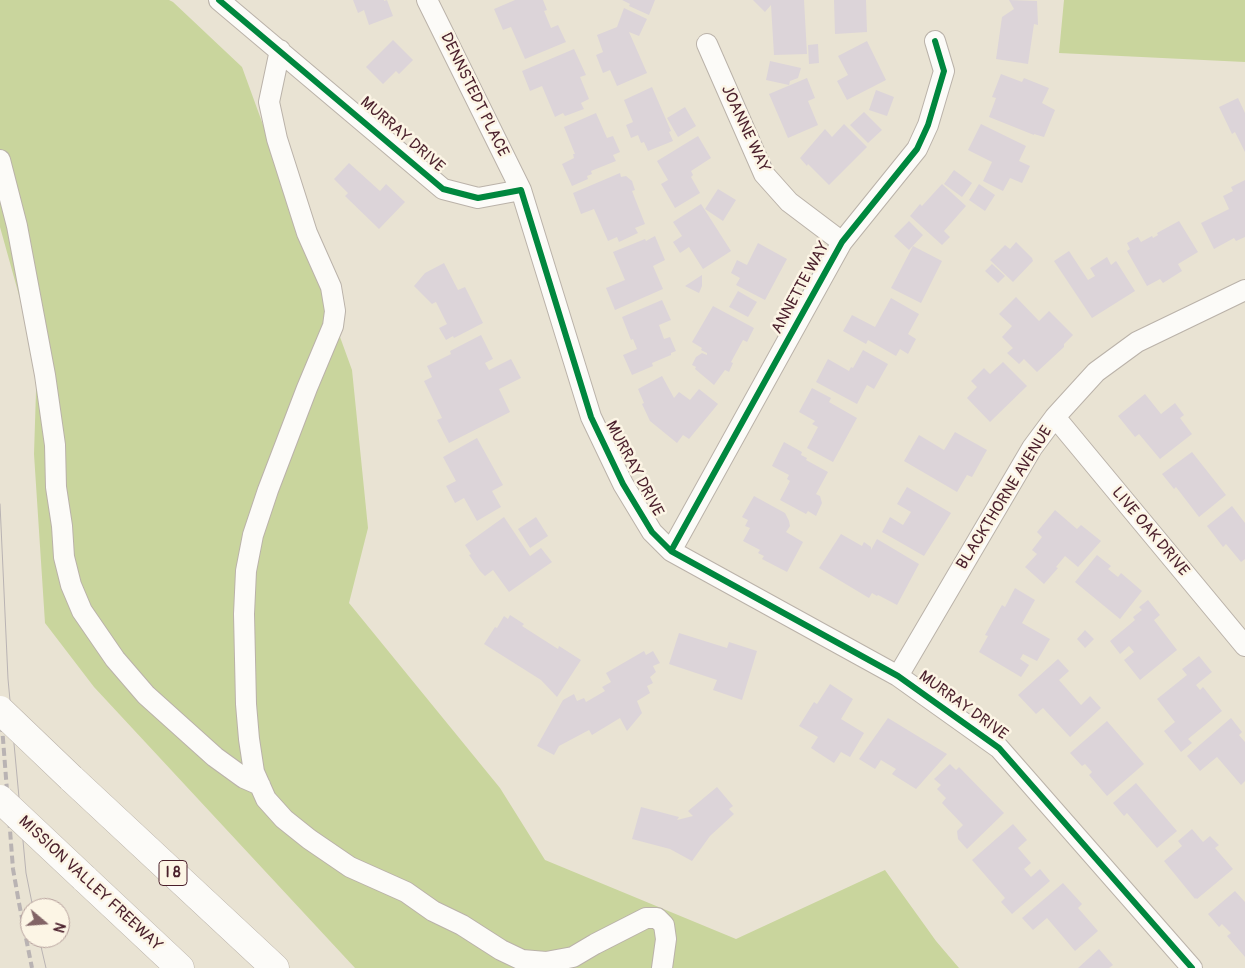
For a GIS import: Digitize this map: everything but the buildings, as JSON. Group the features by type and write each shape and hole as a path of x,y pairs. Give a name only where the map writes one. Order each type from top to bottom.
{"highway":[{"name":"I 8","path":"0,710 275,968"},
{"name":"MISSION VALLEY FREEWAY","path":"0,799 180,968"}],"street":[{"name":"MURRAY DRIVE","path":"219,0 244,10 280,50 443,189 478,198 521,190 591,418 623,484 652,532 670,551 898,676 999,748 1192,968"},
{"name":"DENNSTEDT PLACE","path":"427,0 521,190"},
{"name":"ANNETTE WAY","path":"670,551 842,242 917,149 928,126 944,71 935,41"},
{"name":"JOANNE WAY","path":"707,44 764,174 789,202 842,242"},
{"path":"280,50 269,102 277,139 307,233 331,287 335,311 333,326 268,490 253,535 246,571 244,614 247,713 254,772 266,799 284,819 309,839 350,867 406,892 433,911 462,925 501,950 522,960 546,962 573,957 646,918 657,918 664,925 666,939 662,968"},
{"path":"0,160 17,226 45,375 55,446 56,487 62,526 64,557 71,585 82,612 115,659 146,695 215,757 244,778 260,785"},
{"name":"BLACKTHORNE AVENUE","path":"898,676 1032,448 1055,417 1096,372 1137,342 1245,290"},
{"name":"LIVE OAK DRIVE","path":"1055,417 1245,646"}],"green space":[{"path":"0,0 169,0 242,67 352,370 368,528 349,603 500,788 545,860 736,939 885,870 936,941 959,968 355,968 94,687 45,623 34,454 37,360 0,227"},
{"path":"1064,0 1245,0 1245,62 1059,53"}],"tram line":[{"path":"0,504 8,679 26,873 31,898"},
{"path":"41,948 46,968"}],"railway":[{"path":"0,700 13,869 32,968"}],"cycle path":[{"path":"219,0 443,189 478,198 521,190 591,417 623,484 652,532 671,551 898,676 999,748 1192,968"},
{"path":"671,551 842,242 917,149 928,125 944,71 935,41"}]}
